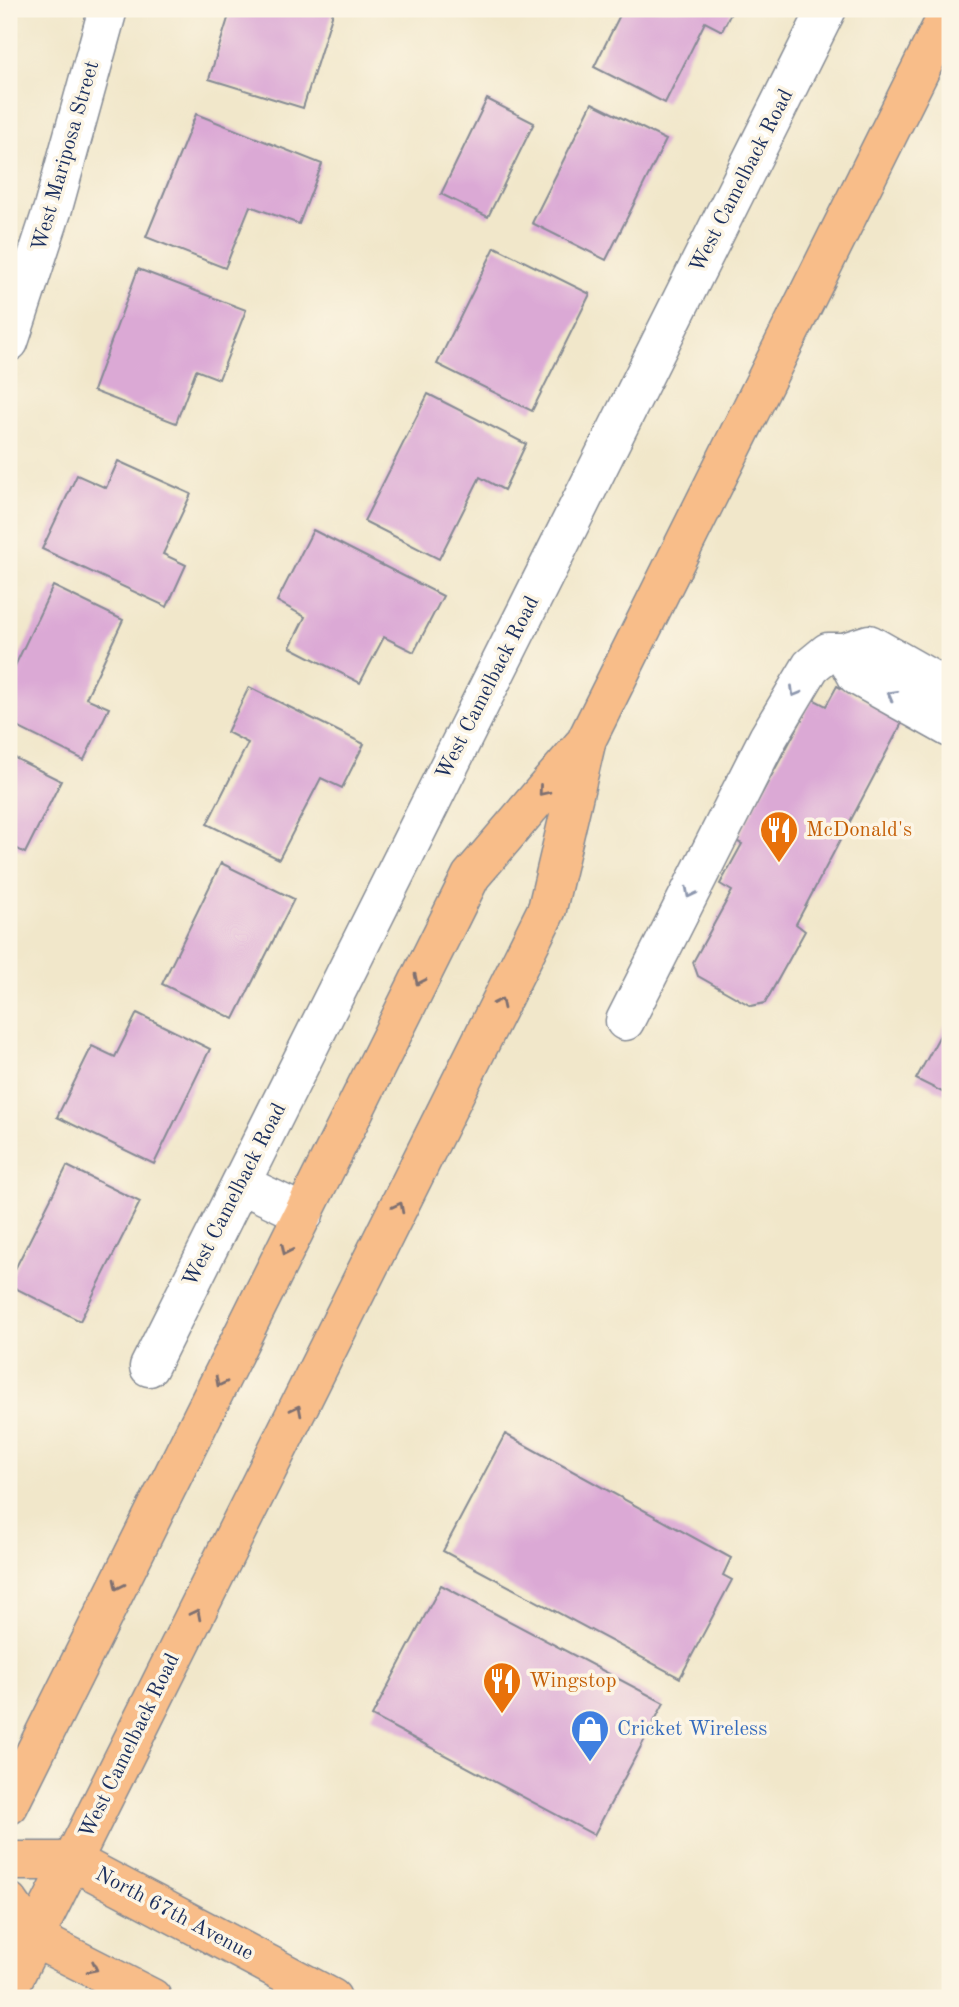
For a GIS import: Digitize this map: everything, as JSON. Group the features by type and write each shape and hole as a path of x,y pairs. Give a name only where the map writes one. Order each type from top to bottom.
{"main road":[{"name":"West Camelback Road","path":"9,1988 547,909 587,739 950,10"},
{"name":"West Camelback Road","path":"9,1805 471,877 587,739"},
{"name":"North 67th Avenue","path":"9,1861 73,1861 332,1998"},
{"path":"9,1902 34,1938 152,1998"}],"street":[{"name":"West Mariposa Street","path":"9,342 53,208 108,9"},
{"name":"West Camelback Road","path":"149,1367 827,9"},
{"path":"625,1021 768,738 811,666 828,652 844,652 869,644 950,690"},
{"path":"844,652 857,676 950,728"},
{"path":"241,1184 304,1214"}],"building":[{"path":"231,9 334,9 303,108 209,79"},
{"path":"623,9 733,9 722,31 705,22 665,103 594,67"},
{"path":"487,99 534,123 488,217 441,194"},
{"path":"592,103 666,140 606,260 532,223"},
{"path":"196,114 322,164 299,224 250,206 225,268 146,237"},
{"path":"495,247 590,294 532,411 437,364"},
{"path":"138,269 246,310 219,379 196,370 176,423 93,391"},
{"path":"428,394 526,444 504,490 480,477 439,559 364,521"},
{"path":"950,411 950,434 945,433"},
{"path":"118,461 191,494 163,554 186,565 167,607 42,549 77,475 106,488"},
{"path":"313,530 443,596 414,652 384,637 360,683 290,647 305,617 277,601"},
{"path":"53,586 123,620 86,698 109,708 84,760 9,723 9,666 14,668"},
{"name":"McDonald's","path":"837,686 903,721 796,924 805,931 765,1003 751,1006 698,976 693,962 732,891 720,884 742,844 736,841 813,699 826,706"},
{"path":"249,687 364,744 342,788 321,778 279,859 207,824 248,743 227,732"},
{"path":"9,755 61,781 25,853 9,844"},
{"path":"221,863 294,899 234,1019 162,984"},
{"path":"137,1013 210,1049 154,1164 57,1117 92,1046 115,1057"},
{"path":"950,1017 950,1096 916,1079"},
{"path":"67,1166 140,1202 80,1321 9,1285"},
{"path":"505,1434 731,1558 723,1575 732,1580 680,1678 443,1551"},
{"path":"441,1585 664,1703 594,1835 372,1716"}],"place":[{"name":"McDonald's","path":"779,864"},
{"name":"Wingstop","path":"502,1715"},
{"name":"Cricket Wireless","path":"590,1763"}]}
